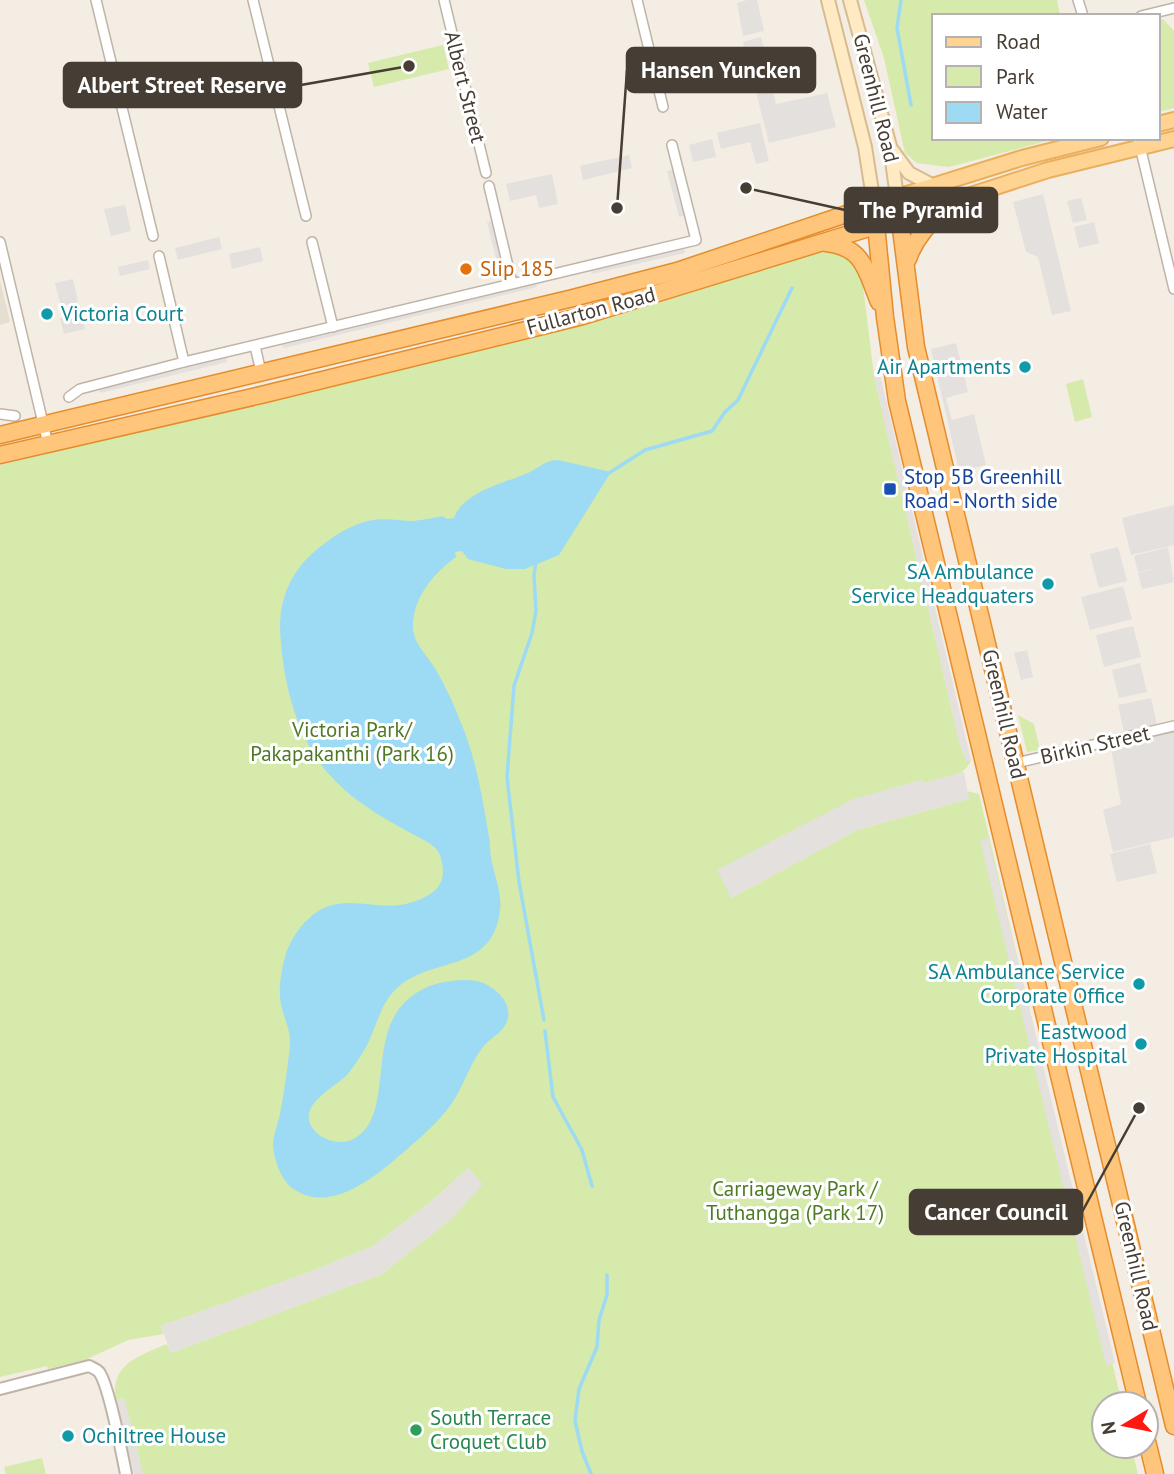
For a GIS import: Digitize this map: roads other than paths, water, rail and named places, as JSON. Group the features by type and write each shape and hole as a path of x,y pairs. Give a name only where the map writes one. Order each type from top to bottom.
{"highway":[{"name":"Fullarton Road","path":"0,435 677,271 897,197"},
{"name":"Greenhill Road","path":"897,197 916,347 1174,1426"},
{"path":"906,264 913,244 921,233 952,201"},
{"name":"Greenhill Road","path":"874,204 897,401 1135,1390"},
{"name":"Fullarton Road","path":"0,455 583,316 900,218"},
{"path":"824,243 843,245 862,261 886,317"},
{"path":"261,372 267,393"}],"main road":[{"name":"Greenhill Road","path":"828,0 865,146 874,204"},
{"name":"Greenhill Road","path":"850,0 890,146 897,197"},
{"name":"Fullarton Road","path":"900,218 1139,143 1174,139"},
{"name":"Fullarton Road","path":"897,197 1022,158 1093,140"},
{"path":"890,146 909,173 932,185"}],"street":[{"path":"96,0 153,236"},
{"path":"253,0 306,215"},
{"name":"Albert Street","path":"444,0 486,173"},
{"path":"637,0 663,107"},
{"path":"1149,14 1174,8"},
{"path":"1139,143 1174,289"},
{"name":"Fullarton Road","path":"69,397 80,389 184,362 696,240 672,145"},
{"path":"489,186 512,284"},
{"path":"0,242 48,444"},
{"path":"312,242 333,327"},
{"path":"159,256 184,362"},
{"path":"255,346 261,372"},
{"path":"0,414 15,416"},
{"name":"Birkin Street","path":"1016,763 1174,726"},
{"path":"0,1389 89,1366 100,1374 127,1474"}],"water":[{"path":"558,460 611,472 559,555 525,569 506,569 468,559 462,551 455,552 456,557 426,587 416,606 414,617 416,640 450,696 467,737 475,767 500,894 500,911 494,932 485,946 472,955 424,972 395,990 353,1067 315,1102 309,1120 313,1128 319,1135 338,1142 357,1137 368,1125 375,1110 387,1034 394,1016 406,1001 421,990 451,981 481,982 492,988 505,1001 508,1018 501,1031 479,1052 447,1110 421,1137 378,1173 344,1193 326,1197 309,1196 292,1188 284,1180 273,1149 290,1045 280,992 288,949 301,926 321,909 353,903 388,906 413,902 436,889 443,869 436,848 354,798 327,772 308,743 294,711 286,677 280,627 284,598 289,584 305,561 328,541 349,528 378,519 413,521 442,516 447,519 454,518 466,501 475,495 545,463"}],"waterway":[{"path":"901,0 897,28 911,105"},
{"path":"606,475 645,450 712,431 725,412 738,400 792,288"},
{"path":"536,562 536,611 532,633 514,686 507,777 519,882 544,1020"},
{"path":"545,1031 553,1097 582,1150 592,1186"},
{"path":"591,1474 575,1421 579,1389 597,1347 599,1320 607,1295 607,1275"}],"place":[{"name":"Albert Street Reserve","path":"409,66"},
{"name":"The Pyramid","path":"746,188"},
{"name":"Hansen Yuncken","path":"617,208"},
{"name":"Slip 185","path":"466,269"},
{"name":"Victoria Court","path":"47,314"},
{"name":"Air Apartments","path":"1025,367"},
{"name":"Stop 5B Greenhill Road - North side","path":"890,489"},
{"name":"SA Ambulance Service Headquaters","path":"1048,584"},
{"name":"SA Ambulance Service Corporate Office","path":"1139,984"},
{"name":"Eastwood Private Hospital","path":"1141,1044"},
{"name":"Cancer Council","path":"1139,1108"},
{"name":"South Terrace Croquet Club","path":"416,1430"},
{"name":"Ochiltree House","path":"68,1436"}],"park label":[{"name":"Victoria Park/ Pakapakanthi (Park 16)","path":"352,742"},
{"name":"Carriageway Park / Tuthangga (Park 17)","path":"795,1201"}]}
